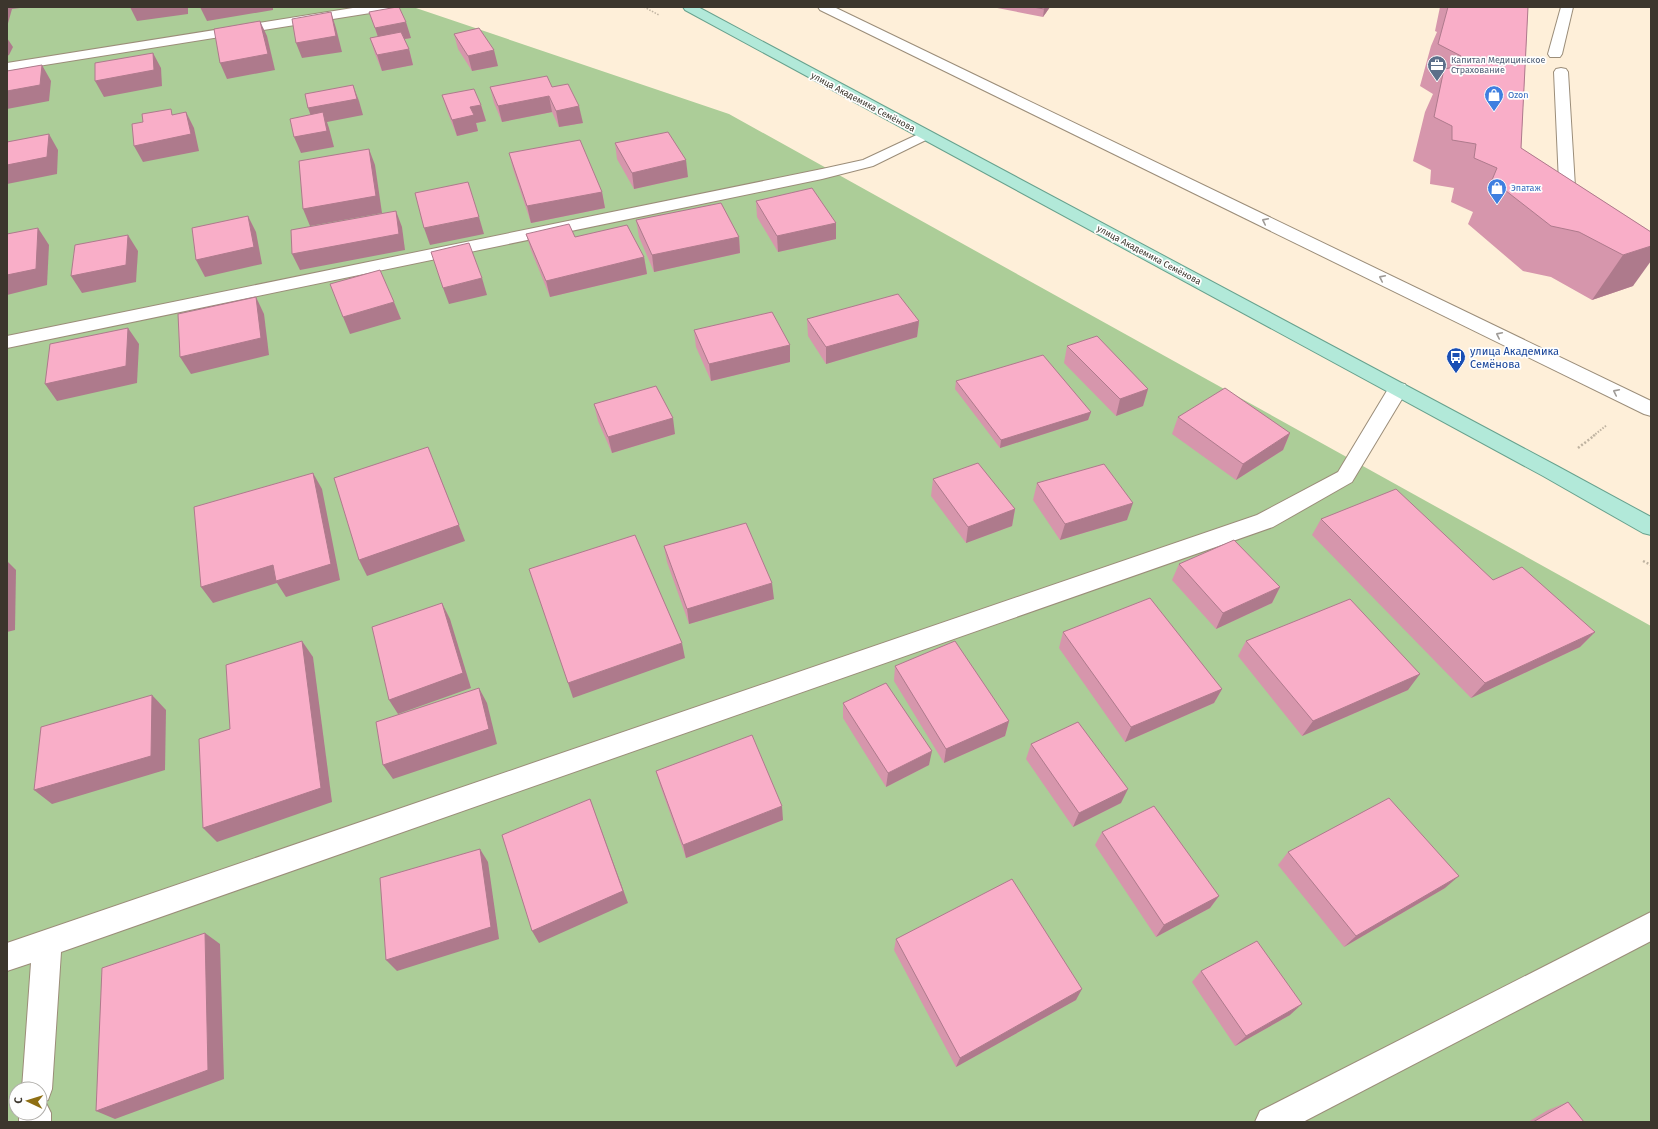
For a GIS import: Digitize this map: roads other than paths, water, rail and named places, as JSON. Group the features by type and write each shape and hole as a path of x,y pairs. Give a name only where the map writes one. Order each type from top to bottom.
{"main road":[{"name":"улица Академика Семёнова","path":"688,7 1398,389 1651,527"}],"street":[{"path":"7,67 383,7"},
{"path":"824,7 1651,409"},
{"path":"1554,54 1567,7"},
{"path":"1561,72 1568,205 1581,214"},
{"path":"7,342 822,174 868,163 925,135"},
{"path":"7,957 1265,521 1345,477 1398,389"},
{"path":"1271,1122 1651,926"},
{"path":"38,1081 48,944"}],"place":[{"name":"Капитал Медицинское Страхование","path":"1437,82"},
{"name":"Ozon","path":"1494,112"},
{"name":"Эпатаж","path":"1497,205"},
{"name":"улица Академика Семёнова","path":"1456,374"}]}
